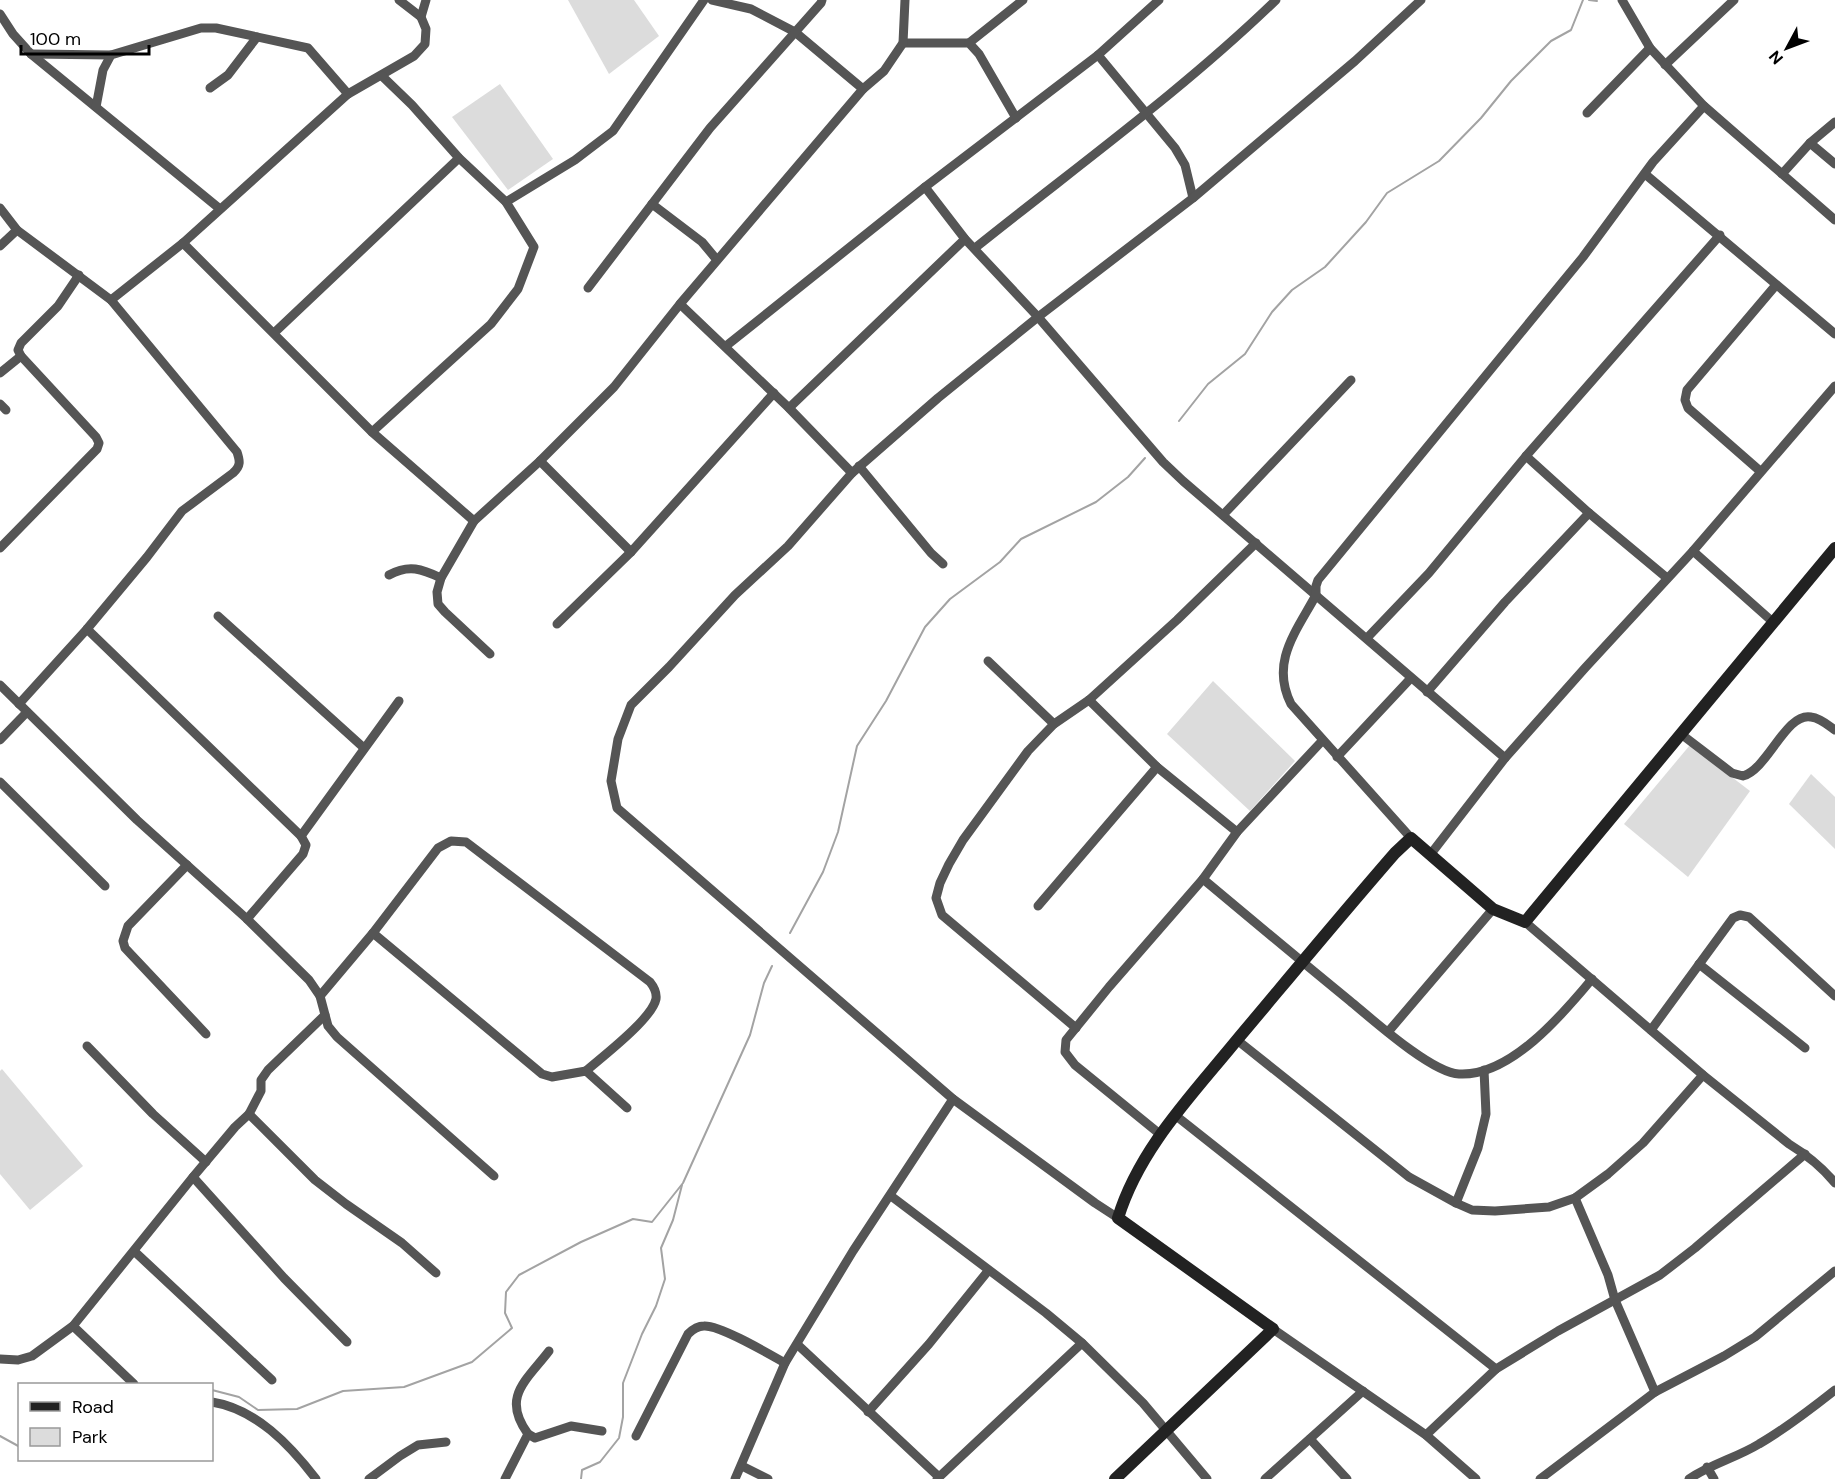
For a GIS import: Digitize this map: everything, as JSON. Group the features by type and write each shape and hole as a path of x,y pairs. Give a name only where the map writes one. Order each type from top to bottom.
{"street":[{"path":"399,0 422,17"},
{"path":"111,300 183,243 348,94 414,56 425,44 426,29 422,17 426,0"},
{"path":"507,202 575,160 613,131 704,0"},
{"path":"712,0 751,9 795,32 864,89"},
{"path":"588,288 710,128 822,0"},
{"path":"490,654 438,604 437,592 441,578 474,521 540,461 615,387 717,260 864,89 884,71 903,43 905,0"},
{"path":"903,43 969,43 1023,0"},
{"path":"726,346 926,187 1098,55 1159,0"},
{"path":"975,248 1146,111 1249,26 1276,0"},
{"path":"1421,0 1355,61 1192,198 1038,317 938,398 856,470 788,546 735,595 631,705 618,739 610,782 617,808 953,1099 1095,1203 1426,1435 1476,1479"},
{"path":"1622,0 1650,48 1704,106 1835,220"},
{"path":"1665,65 1734,0"},
{"path":"0,14 13,34 31,54 220,209"},
{"path":"31,54 111,55 201,28 216,28 308,48 348,94"},
{"path":"210,88 228,75 257,37"},
{"path":"969,43 979,54 1016,118"},
{"path":"1587,113 1650,48"},
{"path":"96,108 103,70 111,55"},
{"path":"1098,55 1146,111 1185,165 1192,198"},
{"path":"372,432 491,324 518,288 534,247 507,202 459,158 412,105 382,76"},
{"path":"1704,106 1645,174 1583,257 1318,580 1316,595 1286,652 1282,671 1283,688 1291,704 1322,741 1411,838 1493,909 1525,922 1703,1075 1826,1171 1835,1183"},
{"path":"1782,174 1810,143 1835,122"},
{"path":"1810,143 1835,164"},
{"path":"274,333 459,158"},
{"path":"1645,174 1835,334"},
{"path":"926,187 965,239 1038,317 1163,462 1505,758"},
{"path":"652,204 702,242 717,260"},
{"path":"0,208 17,230 111,300 237,452 240,462 233,473 182,511 87,629 19,704"},
{"path":"0,246 17,230"},
{"path":"1367,638 1429,573 1526,456 1720,235"},
{"path":"789,408 965,239"},
{"path":"183,243 372,432 474,521"},
{"path":"2,543 97,449 99,443 96,436 21,356 18,350 21,343 58,306 79,275"},
{"path":"1761,471 1688,408 1685,400 1687,390 1776,285"},
{"path":"680,304 856,470 943,564"},
{"path":"0,374 21,356"},
{"path":"1223,515 1351,380"},
{"path":"1430,855 1505,758 1693,551 1835,386"},
{"path":"557,624 631,552 774,393"},
{"path":"1526,456 1589,513 1667,578"},
{"path":"540,461 631,552"},
{"path":"1426,692 1505,602 1589,513"},
{"path":"1076,1028 942,915 936,898 940,883 963,840 1028,751 1054,724 1089,700 1177,620 1256,543"},
{"path":"1525,922 1835,548"},
{"path":"1693,551 1774,623"},
{"path":"389,575 400,569 415,567 441,578"},
{"path":"218,616 364,747"},
{"path":"87,629 301,836 306,845 303,854 247,919"},
{"path":"988,661 1054,724"},
{"path":"1337,757 1411,678"},
{"path":"0,685 137,820 247,919 309,980 320,996 328,1026 337,1037 494,1176"},
{"path":"1089,700 1157,767 1237,832"},
{"path":"301,836 399,701"},
{"path":"0,740 27,712"},
{"path":"1681,734 1732,773 1743,776 1758,767 1795,721 1804,716 1814,717 1835,730"},
{"path":"1161,1135 1075,1065 1065,1052 1066,1040 1203,879 1237,832 1322,741"},
{"path":"1038,906 1157,767"},
{"path":"0,782 105,886"},
{"path":"1118,1218 1125,1198 1175,1115 1301,961 1395,853 1411,838"},
{"path":"320,996 373,933 438,848 451,841 466,842 650,982 655,988 656,1001 650,1011 615,1047 586,1071 552,1077 542,1074 373,933"},
{"path":"187,865 128,926 123,941 125,948 206,1034"},
{"path":"1203,879 1388,1032 1433,1064 1447,1071 1459,1074 1484,1070 1502,1063 1539,1037 1561,1017 1592,979"},
{"path":"1388,1032 1493,909"},
{"path":"1651,1030 1733,918 1740,915 1749,917 1835,996"},
{"path":"1699,964 1805,1048"},
{"path":"0,1359 18,1360 32,1356 73,1326 235,1127 249,1114 261,1091 261,1080 267,1070 325,1015"},
{"path":"1237,1040 1409,1177 1472,1210 1496,1211 1550,1207 1575,1198 1608,1174 1643,1143 1703,1075"},
{"path":"87,1046 153,1114 206,1162"},
{"path":"1456,1203 1478,1148 1486,1114 1484,1070"},
{"path":"586,1071 627,1108"},
{"path":"735,1479 786,1363 853,1251 953,1099"},
{"path":"249,1114 315,1180 402,1243 436,1274"},
{"path":"1175,1115 1496,1369"},
{"path":"1426,1435 1496,1369 1660,1275 1805,1154"},
{"path":"194,1177 284,1278 347,1342"},
{"path":"891,1196 1046,1313 1082,1343 1118,1377 1207,1479"},
{"path":"1575,1198 1608,1275 1615,1300 1655,1392"},
{"path":"134,1251 272,1380"},
{"path":"868,1412 929,1344 988,1271"},
{"path":"1540,1479 1655,1392 1755,1337 1835,1271"},
{"path":"73,1326 133,1383"},
{"path":"636,1436 688,1334 694,1329 704,1326 721,1330 786,1363"},
{"path":"1115,1479 1273,1329"},
{"path":"798,1345 938,1478 1082,1343"},
{"path":"549,1351 520,1389 516,1400 515,1411 528,1434 535,1438 571,1426 602,1431"},
{"path":"1265,1479 1363,1390"},
{"path":"1689,1479 1707,1467 1730,1459 1760,1444 1835,1390"},
{"path":"213,1402 249,1416 273,1432 304,1463 316,1479"},
{"path":"505,1479 528,1434"},
{"path":"1310,1439 1347,1479"},
{"path":"369,1479 400,1455 418,1445 446,1442"},
{"path":"742,1466 768,1479"},
{"path":"1707,1467 1714,1479"}],"green space":[{"path":"568,0 634,0 659,36 609,74"},
{"path":"500,84 553,159 508,190 452,117"},
{"path":"1213,681 1295,761 1250,811 1167,734"},
{"path":"1690,745 1750,791 1688,877 1624,824"},
{"path":"1811,774 1835,797 1835,849 1789,804"},
{"path":"2,1069 83,1166 30,1210 0,1174 0,1071"}],"waterway":[{"path":"1179,421 1208,384 1245,354 1272,312 1292,290 1325,267 1366,222 1387,193 1439,161 1481,118 1511,81 1551,41 1571,30 1583,0"},
{"path":"1589,0 1597,1"},
{"path":"790,933 823,872 838,832 857,746 886,701 925,627 950,599 1000,562 1021,539 1096,502 1128,477 1145,458"},
{"path":"213,1390 239,1397 258,1410 297,1409 343,1391 404,1387 472,1362 512,1328 505,1313 506,1292 519,1275 581,1242 633,1219 652,1222 683,1183 750,1035 764,983 772,966"},
{"path":"581,1479 582,1470 600,1462 619,1438 623,1417 623,1383 665,1279 661,1248 673,1220 682,1185"},
{"path":"0,1436 18,1446"}]}
